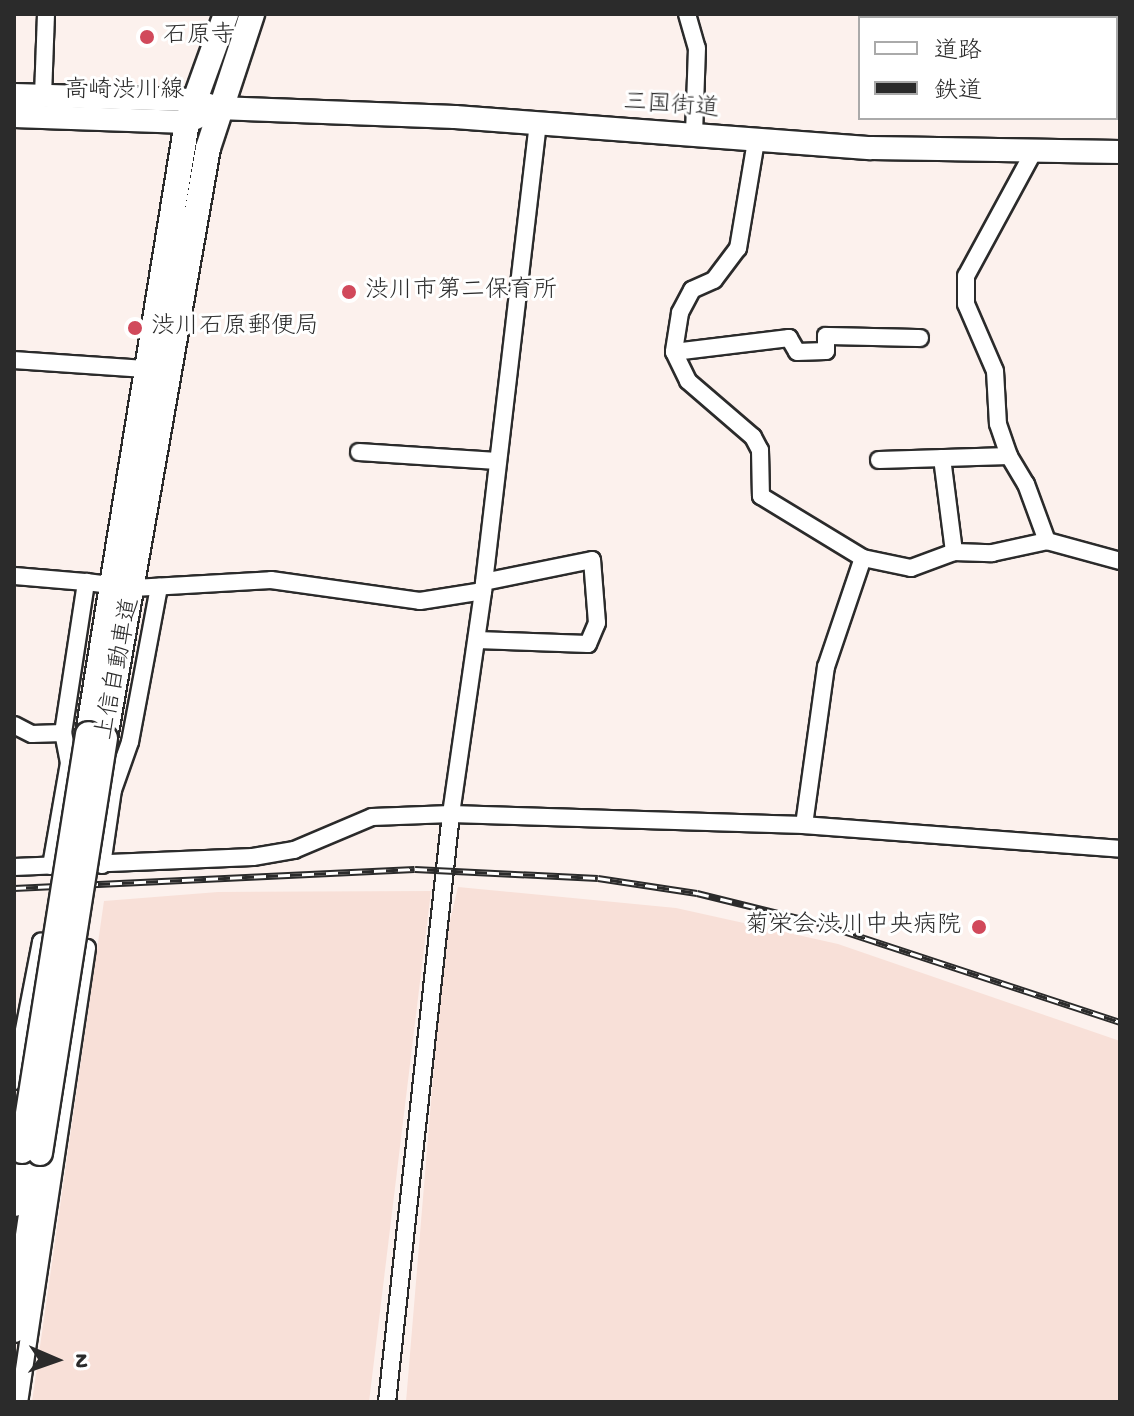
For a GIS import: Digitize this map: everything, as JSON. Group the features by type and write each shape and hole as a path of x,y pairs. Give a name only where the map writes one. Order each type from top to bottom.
{"highway":[{"name":"上信自動車道","path":"122,586 145,369 189,111 226,14"},
{"name":"上信自動車道","path":"14,1330 31,1152 122,586 218,108 252,14"},
{"name":"上信自動車道","path":"14,1204 31,1152"}],"main road":[{"name":"高崎渋川線","path":"14,95 189,111"},
{"name":"高崎渋川線","path":"14,116 218,108"},
{"name":"三国街道","path":"218,108 694,134 756,141 1120,152"}],"street":[{"path":"43,96 46,14"},
{"path":"687,14 697,48 694,134"},
{"path":"387,1402 451,814 484,586 538,125"},
{"path":"756,141 738,248 714,280 692,290 680,313 674,352 688,381 753,437 760,450 761,496 863,558 911,568 954,552 992,553 1047,541 1120,561"},
{"path":"1034,151 966,276 966,304 995,371 998,424 1009,456 1026,484 1047,541"},
{"path":"674,352 789,338 797,352 826,351 826,336 920,338"},
{"path":"14,360 145,369"},
{"path":"359,452 497,461"},
{"path":"879,460 1009,456"},
{"path":"942,458 954,552"},
{"path":"804,825 826,667 863,558"},
{"path":"14,576 159,587 271,580 420,601 592,560 597,623 588,644 477,640"},
{"path":"51,866 69,763 63,733 86,582"},
{"path":"102,865 113,790 130,742 159,587"},
{"path":"14,725 32,734 63,733"},
{"path":"14,867 253,857 294,850 372,817 451,814 804,825 1120,849"},
{"path":"14,1081 41,942 87,948 19,1402"}],"shaded area":[{"path":"458,887 676,908 838,944 1120,1041 1120,1402 406,1402 444,946"},
{"path":"431,891 369,1402 32,1402 104,901 218,892"}],"railway":[{"path":"14,888 415,869 598,878 697,893 819,923 1120,1022"}],"place":[{"name":"石原寺","path":"147,37"},
{"name":"渋川市第二保育所","path":"349,292"},
{"name":"渋川石原郵便局","path":"135,328"},
{"name":"菊栄会渋川中央病院","path":"979,927"}]}
